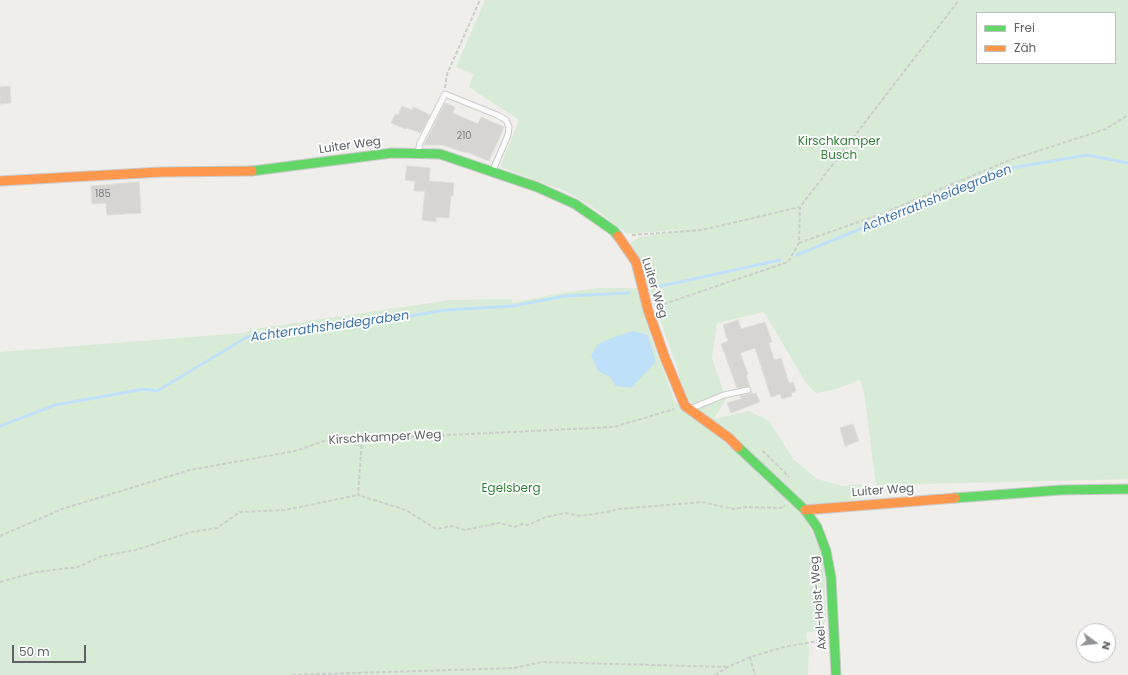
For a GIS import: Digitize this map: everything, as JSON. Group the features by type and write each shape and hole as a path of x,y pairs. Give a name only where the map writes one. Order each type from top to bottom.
{"street":[{"name":"Luiter Weg","path":"0,181 161,172 253,171 392,153 440,154 536,187 575,204 614,231 636,262 648,310 665,358 687,408"},
{"path":"687,408 728,438 802,506"},
{"name":"Luiter Weg","path":"802,506 1061,490 1128,488"},
{"name":"Axel-Holst-Weg","path":"802,506 817,528 826,551 831,577 836,675"}],"lane":[{"path":"418,154 420,143 445,94 506,120 509,127 508,135 492,172"},
{"path":"687,408 724,395 748,390"}],"path":[{"path":"445,94 447,74 480,0"},
{"path":"648,310 788,262 799,243 800,207 959,0"},
{"path":"799,243 881,214 1010,160 1106,129 1128,115"},
{"path":"619,237 702,230 800,207"},
{"name":"Kirschkamper Weg","path":"0,536 62,509 190,470 295,451 324,441 614,427 687,408"},
{"path":"358,495 362,439"},
{"path":"0,582 36,572 78,567 102,556 136,550 191,532 217,528 240,512 285,510 358,495 406,510 436,529 452,526 465,530 499,523 515,527 522,524 528,525 546,517 566,512 581,516 618,509 702,502 733,509 748,507 781,508 786,504 802,506"},
{"path":"715,675 750,657 784,647 835,638"},
{"path":"750,657 755,675"},
{"path":"292,675 514,668 542,662 728,667"}],"green space":[{"name":"Kirschkamper Busch","path":"485,0 1128,0 1128,479 876,485 864,392 860,380 836,389 816,393 806,383 764,312 717,323 712,358 726,399 714,419 749,411 769,421 793,459 817,479 843,486 862,484 860,499 806,506 683,395 678,369 631,242 641,237 686,229 627,234 590,205 565,191 500,167 519,120 469,87 474,74 456,67"},
{"name":"Egelsberg","path":"598,288 638,288 650,335 675,402 734,450 805,515 824,561 826,620 822,626 814,631 806,633 809,647 808,675 0,675 0,352 243,333 254,329 451,300 512,299 512,303"}],"water":[{"path":"633,331 648,335 656,362 631,388 616,386 610,377 598,371 591,355 598,344"}],"building":[{"path":"10,86 11,103 0,104 0,87"},
{"path":"445,103 455,107 453,113 478,124 481,117 504,127 489,161 467,152 466,153 443,145 424,145"},
{"path":"402,106 412,110 414,107 430,115 421,133 391,123 395,114 398,115"},
{"path":"407,166 430,168 429,181 454,183 449,218 436,217 436,222 422,220 425,191 414,191 415,181 405,180"},
{"path":"139,182 141,213 107,215 106,203 92,204 91,186"},
{"path":"738,320 741,329 765,322 772,342 769,343 774,360 781,358 789,383 793,382 796,391 791,393 792,396 782,399 780,394 771,397 755,348 740,353 748,374 746,375 750,387 737,388 721,344 728,341 723,325"},
{"path":"752,392 753,394 756,393 760,402 731,413 727,403 741,399 740,396"},
{"path":"853,424 859,441 845,446 840,428"}],"waterway":[{"name":"Achterrathsheidegraben","path":"797,255 1006,169 1087,155 1128,163"},
{"name":"Achterrathsheidegraben","path":"657,287 780,260"},
{"name":"Achterrathsheidegraben","path":"0,426 55,405 144,389 157,391 247,337 350,326 446,310 513,306 565,296 629,293"}],"traffic: fast":[{"path":"252,171 392,153 440,154 537,187 575,204 614,231 618,236"},
{"path":"738,447 805,510 817,527 826,551 831,577 836,675"},
{"path":"955,498 1061,490 1128,489"}],"traffic: slow":[{"path":"0,181 161,172 252,171"},
{"path":"618,236 636,262 648,310 665,358 685,406 729,438 738,447"},
{"path":"805,510 955,498"}]}
